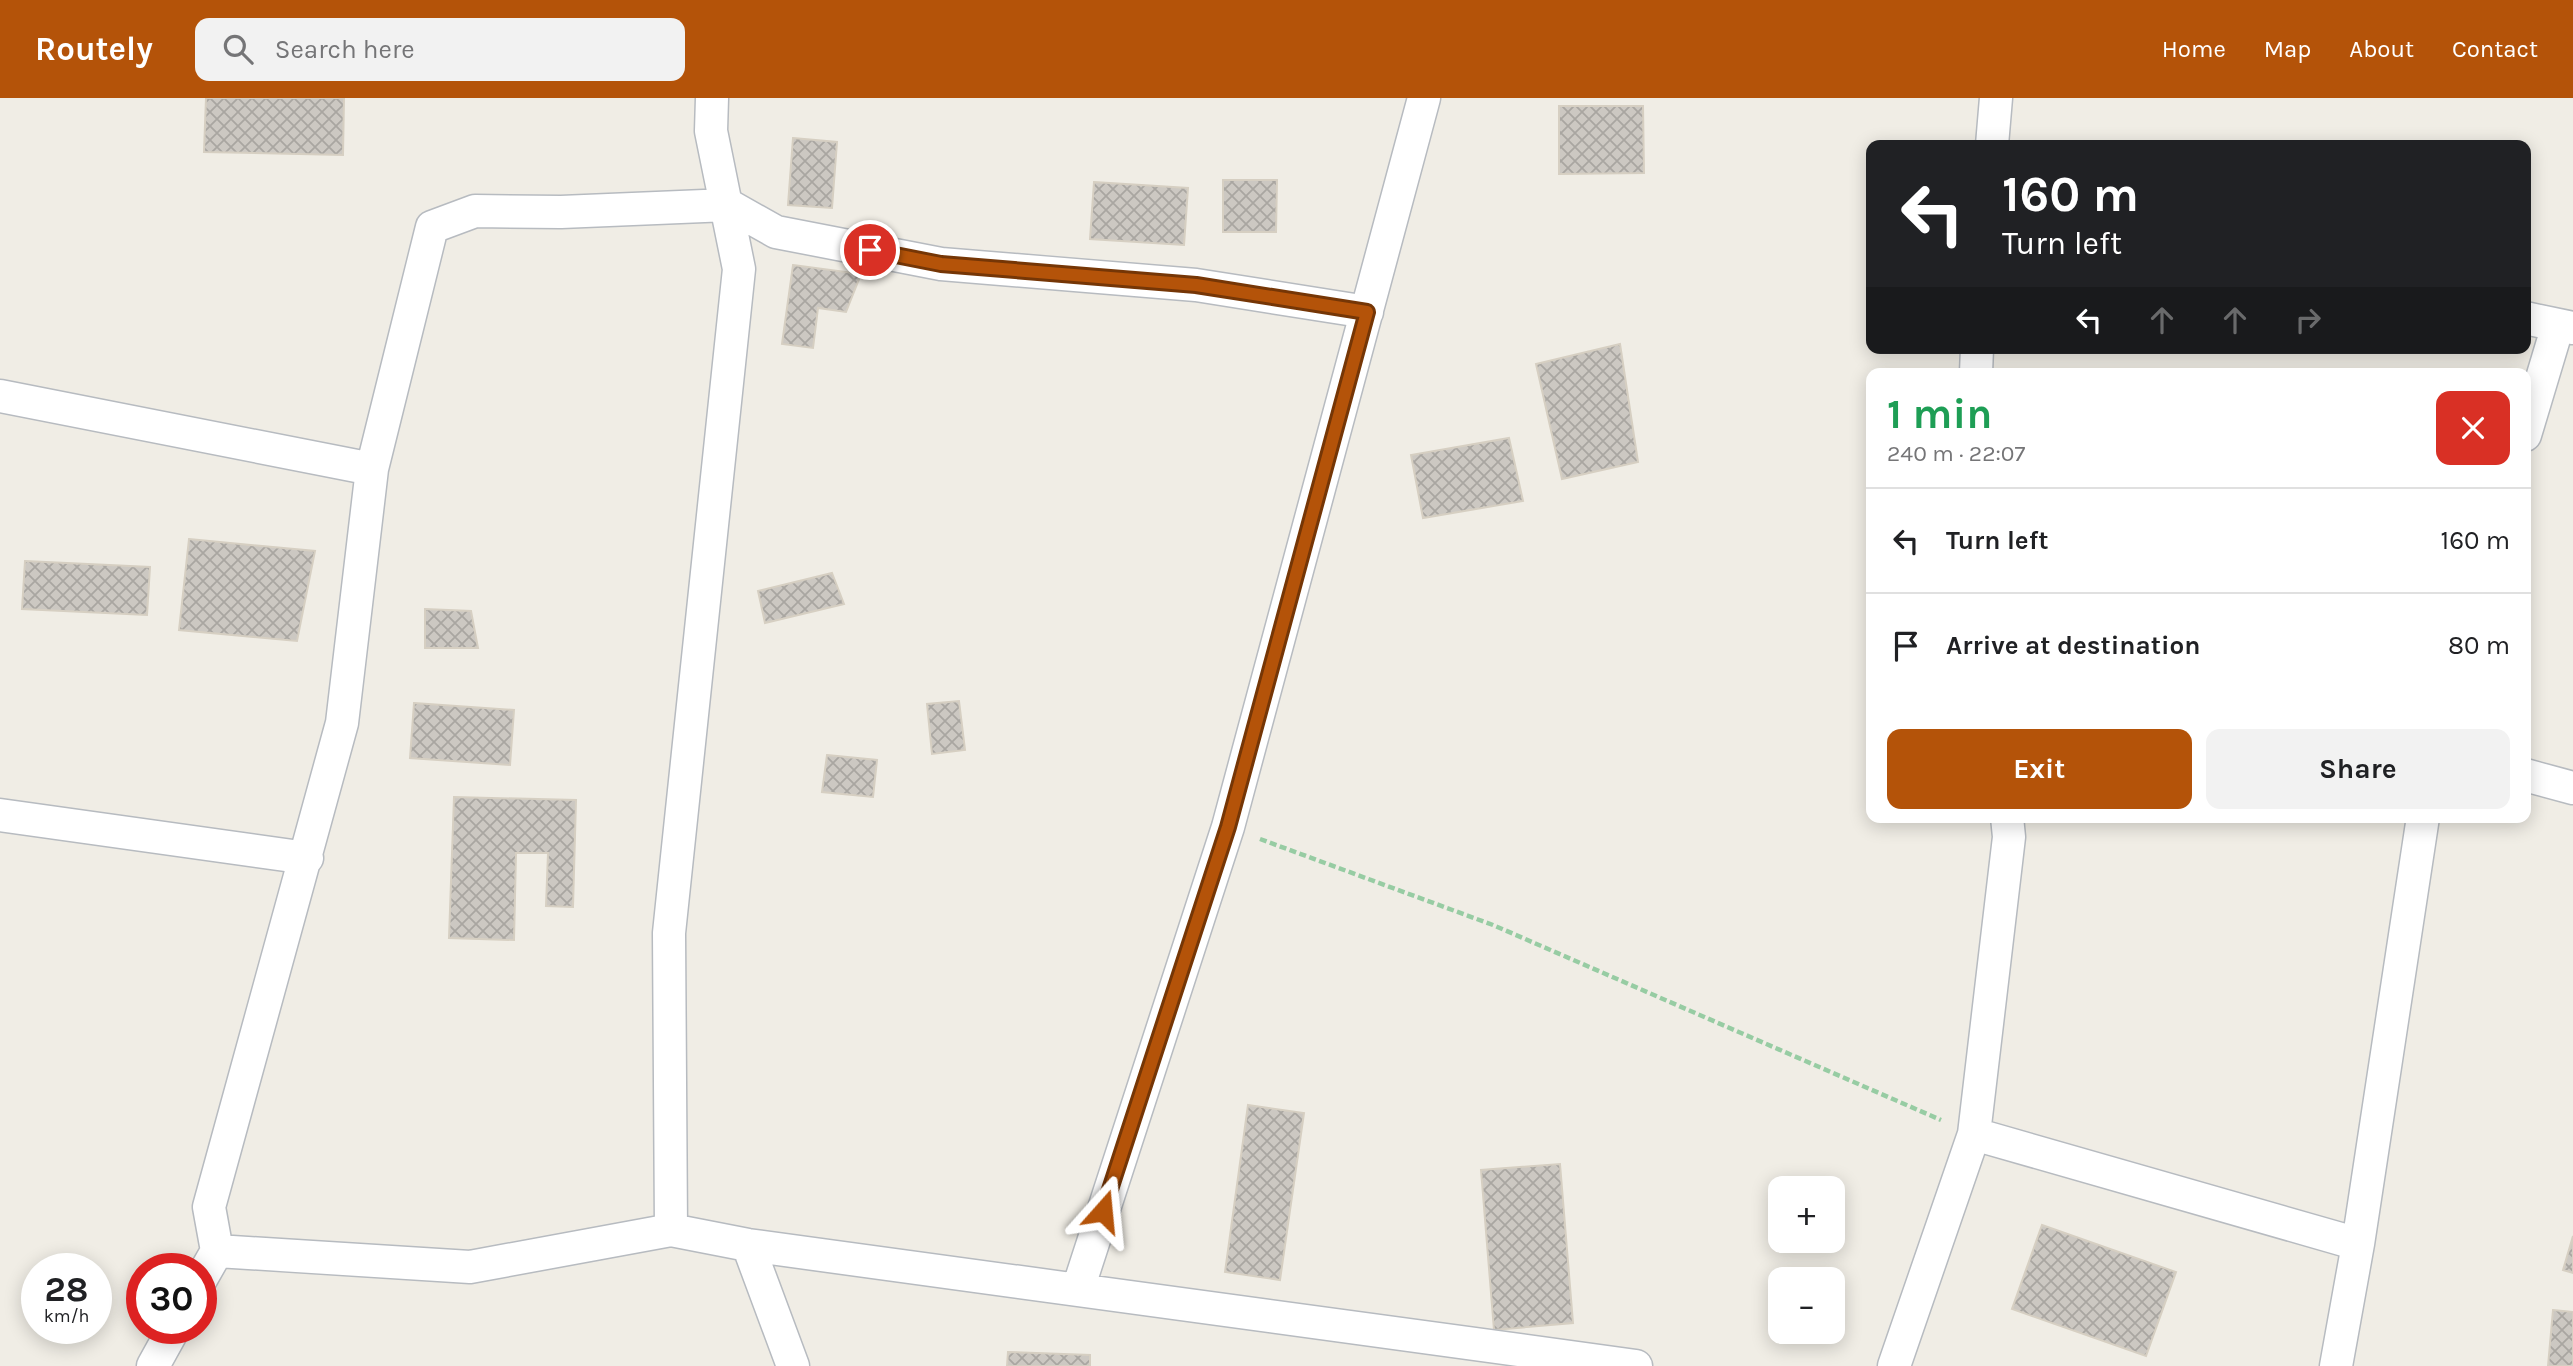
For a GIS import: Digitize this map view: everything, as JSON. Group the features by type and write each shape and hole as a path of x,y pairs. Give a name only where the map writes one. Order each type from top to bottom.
{"street":[{"path":"671,1230 670,933 739,270 711,131 712,98"},
{"path":"1078,1289 1228,827 1424,98"},
{"path":"1992,140 1996,98"},
{"path":"1367,312 1196,285 941,264 776,232 728,205 561,212 475,211 432,227 372,469 342,723 209,1207 217,1251 470,1268 671,1230 748,1245 1636,1366"},
{"path":"2531,319 2565,326 2531,419"},
{"path":"0,396 372,469"},
{"path":"2531,777 2573,788"},
{"path":"0,815 307,858"},
{"path":"1894,1366 1974,1134 2009,837 2008,823"},
{"path":"2336,1366 2358,1244 2422,823"},
{"path":"1974,1134 2358,1244"},
{"path":"748,1245 793,1366"},
{"path":"153,1366 165,1344"}],"path":[{"path":"1228,827 1493,925 1974,1134"}],"building":[{"path":"206,98 344,98 343,155 204,152"},
{"path":"1559,106 1643,106 1644,173 1559,174"},
{"path":"793,138 837,142 832,208 788,205"},
{"path":"1223,180 1277,180 1276,232 1223,232"},
{"path":"1094,182 1188,188 1184,245 1090,239"},
{"path":"793,265 861,274 846,312 818,308 813,348 782,344"},
{"path":"1620,344 1638,462 1562,479 1536,364"},
{"path":"1509,438 1523,501 1423,518 1411,455"},
{"path":"189,539 315,551 297,641 179,630"},
{"path":"25,561 150,567 147,615 22,609"},
{"path":"832,573 844,604 765,623 758,591"},
{"path":"425,609 471,611 478,648 425,648"},
{"path":"959,701 965,750 932,754 927,704"},
{"path":"414,703 514,710 510,765 410,758"},
{"path":"827,755 877,760 873,797 822,792"},
{"path":"454,797 576,800 573,907 546,906 548,853 516,853 514,940 449,938"},
{"path":"1248,1105 1304,1113 1280,1280 1225,1272"},
{"path":"1560,1164 1573,1323 1494,1330 1481,1170"},
{"path":"2042,1225 2176,1272 2146,1356 2012,1309"},
{"path":"2573,1236 2573,1273 2563,1270"},
{"path":"2553,1310 2573,1312 2573,1366 2548,1366"},
{"path":"1008,1352 1090,1355 1090,1366 1007,1366"}],"route":[{"path":"870,250 941,264 1196,285 1367,312 1228,827 1103,1211"}]}
